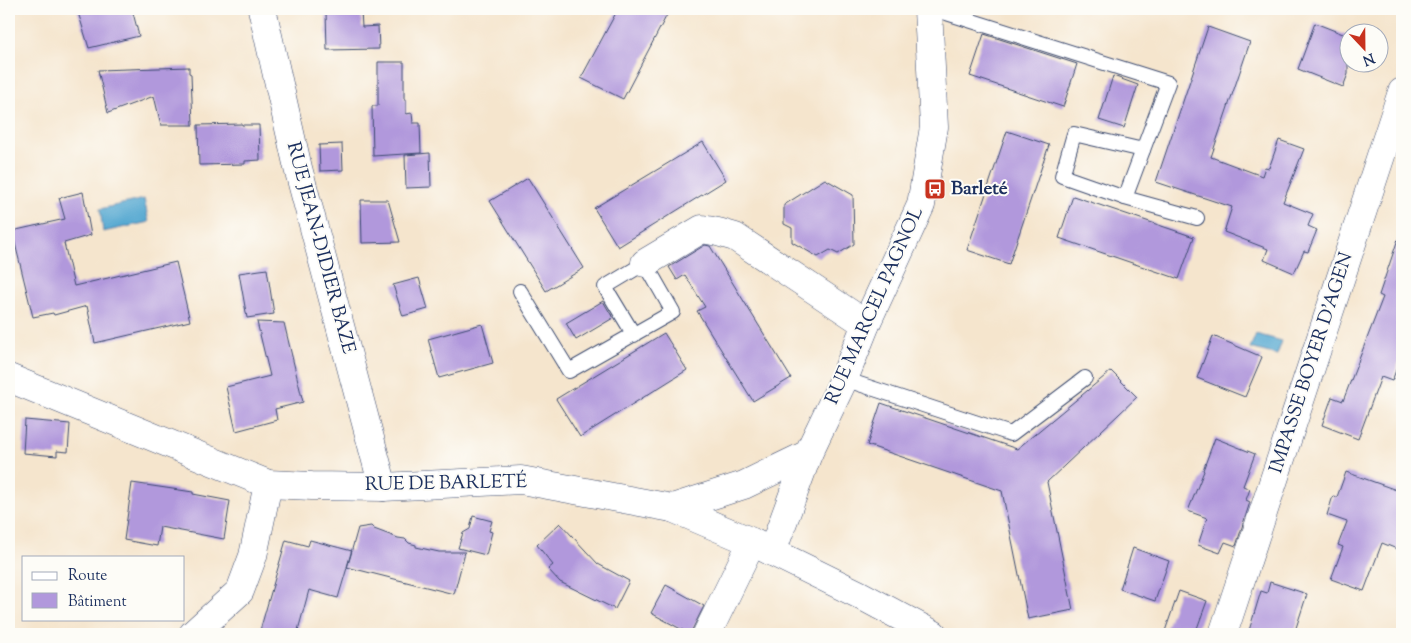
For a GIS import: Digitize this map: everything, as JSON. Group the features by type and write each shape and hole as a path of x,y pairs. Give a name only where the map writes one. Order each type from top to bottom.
{"street":[{"name":"RUE JEAN-DIDIER BAZE","path":"262,9 298,168 383,487"},
{"name":"RUE MARCEL PAGNOL","path":"707,634 762,547 844,378 866,324 921,205 934,127 928,9"},
{"name":"IMPASSE BOYER D'AGEN","path":"1223,634 1402,92"},
{"path":"645,263 702,229 718,232 735,237 866,324"},
{"name":"RUE DE BARLETÉ","path":"9,378 268,484 383,487 521,480 672,508 762,547 860,595 933,634"},
{"path":"672,508 744,485 808,454"},
{"path":"193,634 240,590 253,556 268,484"}],"lane":[{"path":"934,9 1168,83 1125,198"},
{"path":"1143,150 1074,134 1062,176 1125,198 1197,218"},
{"path":"520,291 570,371 634,335 673,312 645,263 604,287 634,335"},
{"path":"844,378 1011,434 1085,378"}],"water":[{"path":"144,199 149,222 103,232 100,209"},
{"path":"1256,334 1282,341 1277,355 1250,348"}],"building":[{"path":"77,9 132,9 139,36 89,48"},
{"path":"618,9 670,9 623,99 581,78"},
{"path":"326,11 361,11 362,27 378,26 379,49 327,50"},
{"path":"1315,23 1338,32 1338,72 1348,72 1343,87 1298,69"},
{"path":"1208,27 1250,42 1211,157 1262,176 1265,167 1269,168 1279,140 1304,149 1283,202 1313,214 1308,226 1317,230 1308,252 1304,251 1294,273 1264,260 1268,249 1224,232 1232,207 1156,182"},
{"path":"984,34 1077,64 1063,107 970,76"},
{"path":"378,62 404,62 406,114 412,113 413,123 420,123 421,153 373,156 372,106 378,106"},
{"path":"189,67 189,73 191,74 193,125 161,125 154,96 108,113 98,70"},
{"path":"1113,76 1138,85 1124,128 1099,120"},
{"path":"198,125 259,125 260,160 245,161 245,164 199,165"},
{"path":"1007,131 1049,145 1009,264 967,250"},
{"path":"703,142 726,180 618,247 594,208"},
{"path":"342,144 343,170 320,171 319,145"},
{"path":"430,153 431,187 406,188 405,155"},
{"path":"528,178 584,268 546,291 490,201"},
{"path":"825,179 853,195 854,244 838,254 830,250 818,257 792,242 792,228 784,224 784,205"},
{"path":"83,192 91,235 64,243 74,286 176,262 190,321 95,343 87,306 54,315 53,313 33,317 12,231 65,219 59,198"},
{"path":"1073,196 1194,237 1179,279 1059,238"},
{"path":"361,200 388,200 400,242 362,243"},
{"path":"1398,239 1402,240 1402,354 1392,381 1381,377 1358,439 1322,425 1332,397 1343,401 1383,297 1379,295"},
{"path":"705,245 710,246 791,378 753,401 697,311 705,307 685,275 677,280 669,267"},
{"path":"267,269 274,314 247,318 239,273"},
{"path":"419,278 428,309 403,316 393,285"},
{"path":"603,301 613,318 576,340 566,323"},
{"path":"257,322 284,323 303,402 275,409 277,420 236,431 226,387 270,376"},
{"path":"482,324 493,363 439,378 428,339"},
{"path":"664,333 687,370 580,437 556,399"},
{"path":"1213,336 1262,357 1245,397 1197,378"},
{"path":"1111,371 1137,397 1047,482 1073,610 1028,619 1002,491 867,445 881,403 1017,449"},
{"path":"25,420 70,424 68,452 57,451 57,456 23,453"},
{"path":"1215,438 1255,454 1243,486 1250,489 1246,500 1250,502 1236,546 1225,542 1220,553 1198,545 1207,518 1188,511"},
{"path":"1346,472 1402,492 1402,551 1382,543 1364,591 1331,579 1343,547 1338,545 1347,522 1327,515 1333,496 1337,497"},
{"path":"132,483 193,492 193,494 230,501 224,539 160,527 157,546 124,540"},
{"path":"473,516 492,521 489,531 492,532 486,555 458,548 463,533 470,529"},
{"path":"560,523 598,564 629,581 615,609 560,582 548,569 553,565 537,545"},
{"path":"371,526 374,529 405,539 409,543 416,545 416,547 439,552 465,552 454,594 347,567 358,528"},
{"path":"286,540 308,546 310,540 352,551 338,598 309,590 297,634 259,634"},
{"path":"1133,548 1169,561 1155,601 1120,589"},
{"path":"1270,582 1307,594 1294,634 1248,634 1261,591 1267,593"},
{"path":"666,585 704,606 690,634 651,613"},
{"path":"1179,591 1207,601 1195,634 1164,634"}],"place":[{"name":"Barleté","path":"935,189"}]}
